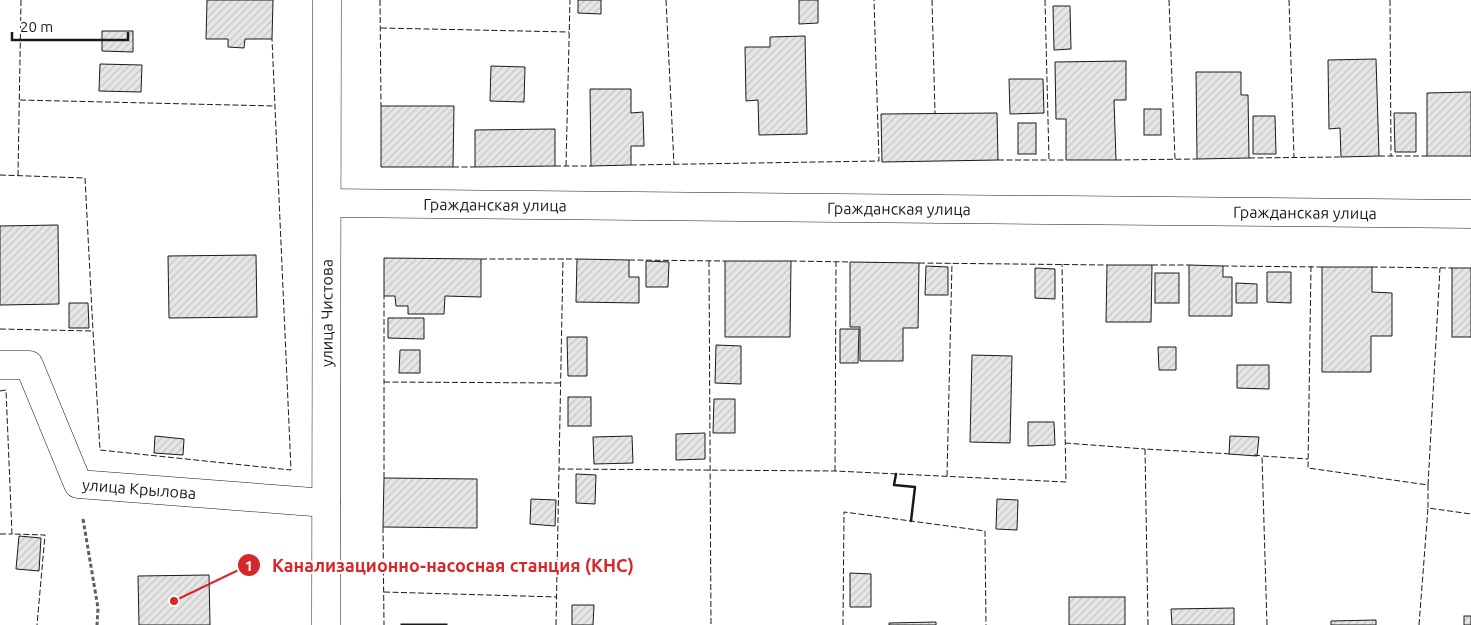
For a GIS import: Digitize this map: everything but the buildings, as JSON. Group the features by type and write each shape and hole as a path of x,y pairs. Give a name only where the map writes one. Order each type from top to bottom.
{"street":[{"name":"улица Чистова","path":"326,625 327,0"},
{"name":"Гражданская улица","path":"327,203 1471,214"},
{"name":"улица Крылова","path":"0,365 29,365 78,484 326,503"}],"path":[{"path":"78,484 98,608 97,625"}],"fence":[{"path":"18,176 21,0"},
{"path":"380,0 381,106"},
{"path":"566,166 570,0"},
{"path":"666,0 674,165"},
{"path":"631,165 879,161 874,0"},
{"path":"932,0 935,113"},
{"path":"1045,0 1049,160"},
{"path":"1169,0 1175,159"},
{"path":"1289,0 1294,157"},
{"path":"1390,0 1391,156"},
{"path":"381,28 569,32"},
{"path":"0,329 93,331 100,450 291,470 272,39"},
{"path":"20,100 275,106"},
{"path":"1379,156 1427,156"},
{"path":"1249,158 1341,157"},
{"path":"1116,160 1197,159"},
{"path":"998,160 1066,160"},
{"path":"555,166 591,166"},
{"path":"453,167 475,167"},
{"path":"0,175 85,178 93,331"},
{"path":"481,259 577,259"},
{"path":"556,625 563,259"},
{"path":"629,260 725,261"},
{"path":"709,261 711,625"},
{"path":"791,261 850,262"},
{"path":"835,471 836,262"},
{"path":"919,263 1107,265"},
{"path":"947,476 952,263"},
{"path":"559,469 835,471 1066,482 1062,264"},
{"path":"1152,265 1189,265"},
{"path":"1223,266 1322,267"},
{"path":"1311,266 1308,468 1428,485 1428,508 1471,514"},
{"path":"1372,267 1452,268"},
{"path":"1428,485 1440,268"},
{"path":"384,296 384,478"},
{"path":"384,382 561,383"},
{"path":"0,391 6,390 12,534 45,535 37,625"},
{"path":"1065,443 1145,449"},
{"path":"1148,625 1145,449 1231,454"},
{"path":"1254,455 1262,456"},
{"path":"1267,625 1262,456 1308,459"},
{"path":"1419,625 1428,508"},
{"path":"843,625 844,512 985,531 986,625"},
{"path":"383,527 384,625"},
{"path":"0,534 12,534"},
{"path":"384,592 557,597"}],"wall":[{"path":"896,474 894,485 915,487 911,521"}],"place":[{"name":"Канализационно-насосная станция (КНС)","path":"174,601"}]}
